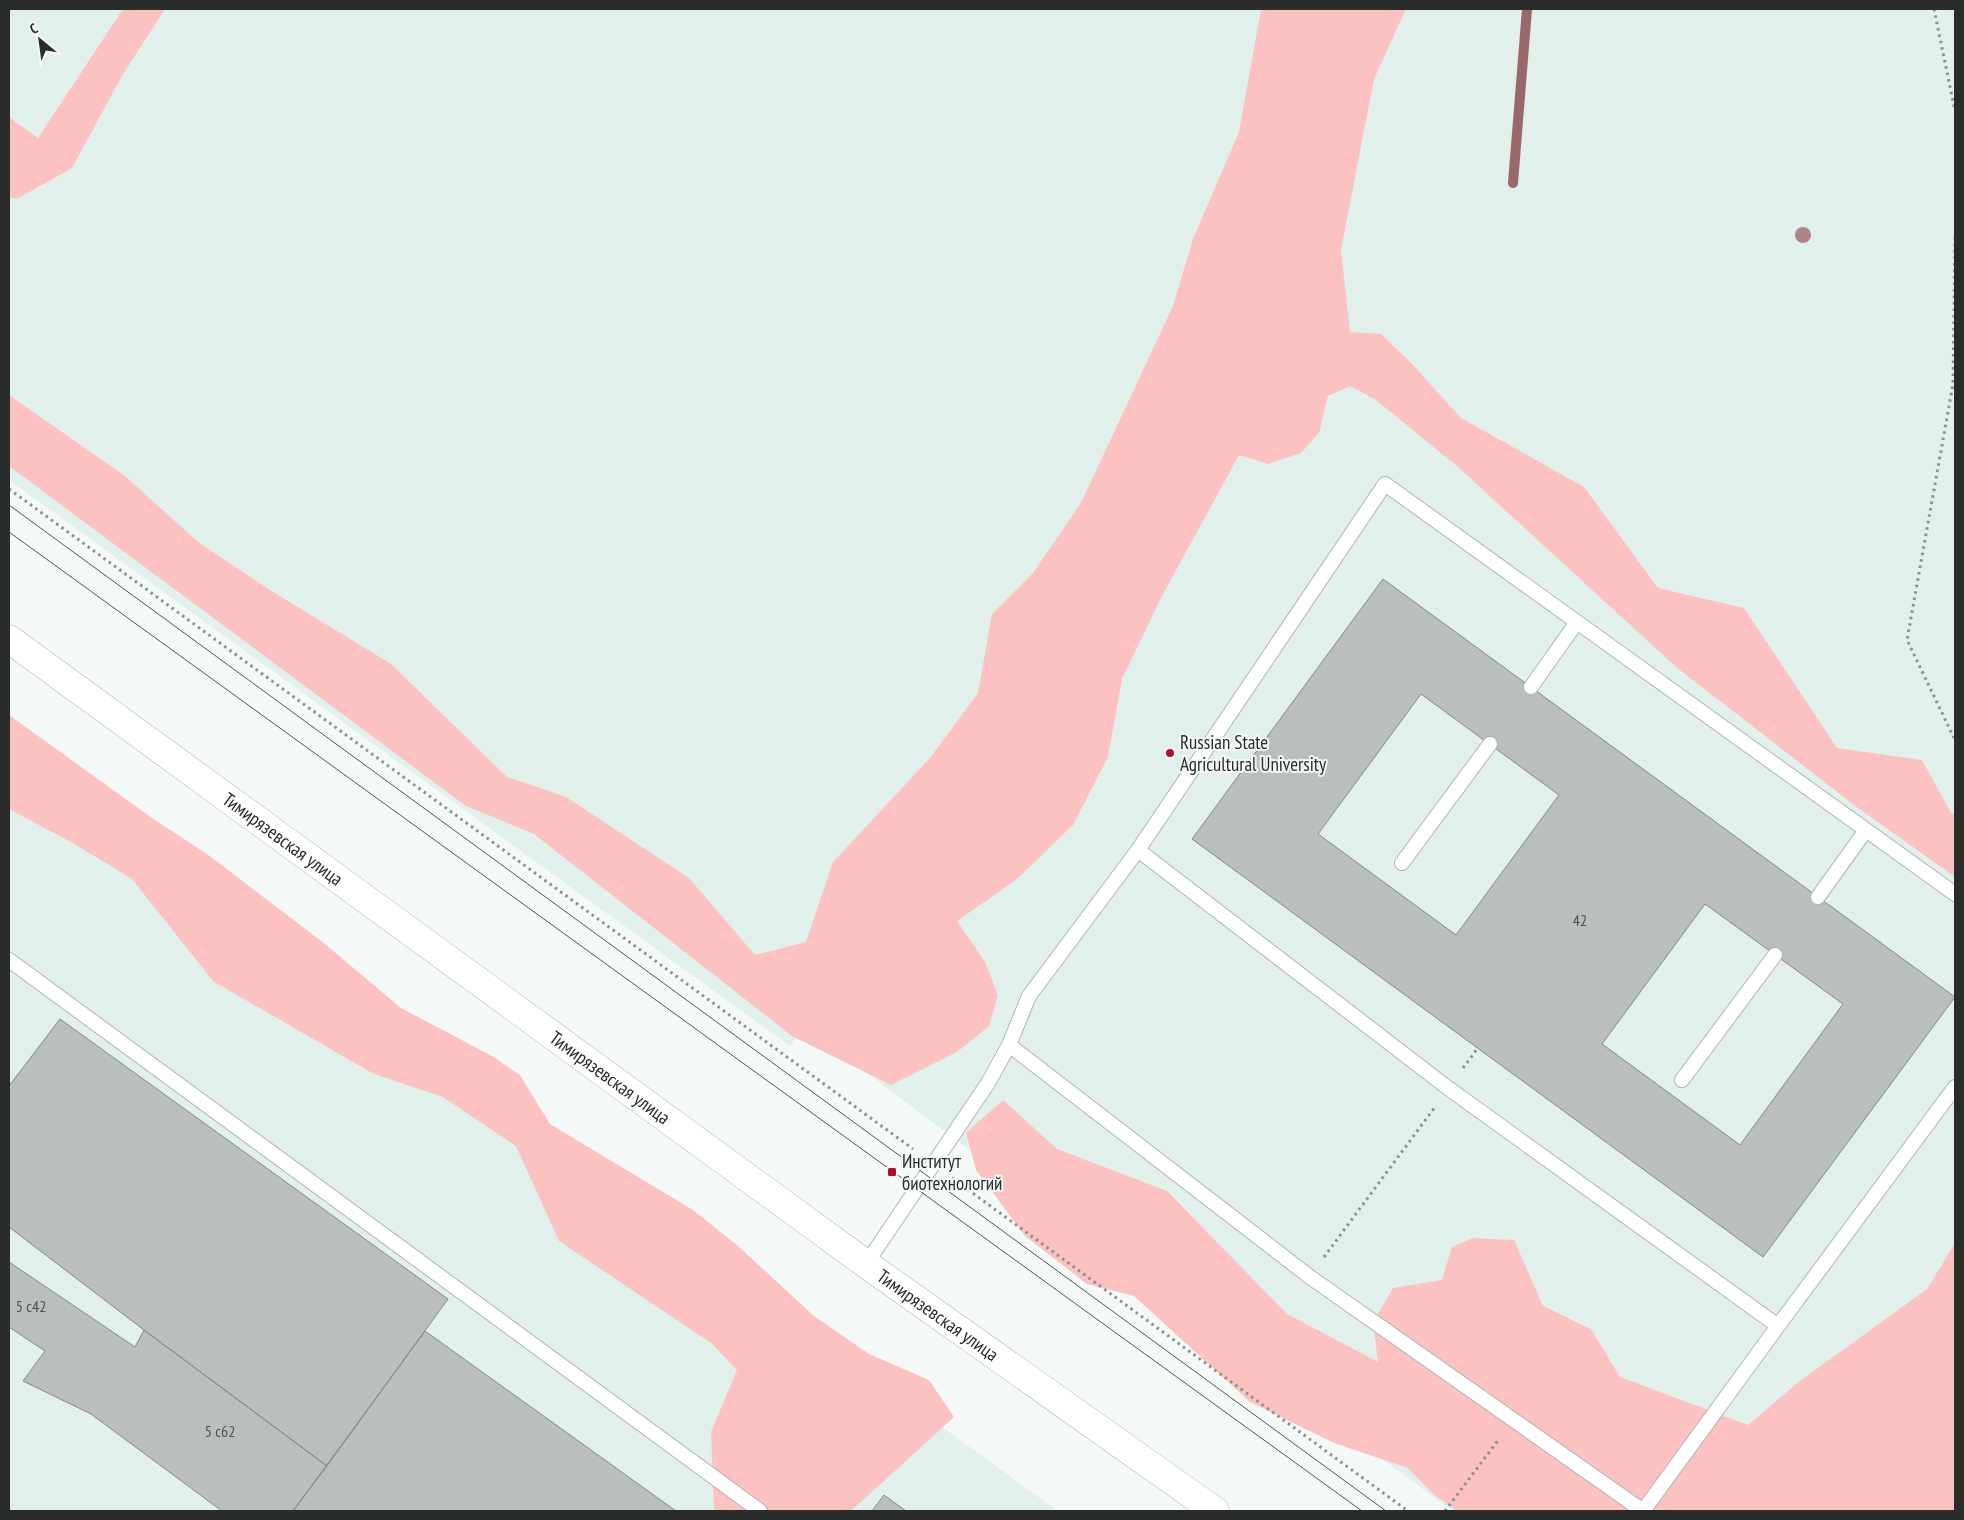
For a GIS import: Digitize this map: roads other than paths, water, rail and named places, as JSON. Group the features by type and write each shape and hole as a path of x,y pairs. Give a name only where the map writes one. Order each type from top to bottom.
{"main road":[{"name":"Тимирязевская улица","path":"9,638 866,1264 1215,1511"}],"lane":[{"path":"866,1264 988,1083 1009,1045 1029,996 1138,850 1385,484 1955,894"},
{"path":"1531,687 1577,622"},
{"path":"1402,863 1490,744"},
{"path":"1818,897 1866,830"},
{"path":"1138,850 1448,1088 1778,1326"},
{"path":"1682,1080 1775,955"},
{"path":"9,960 760,1511"},
{"path":"1009,1045 1310,1277 1643,1511 1955,1087"}],"waterway":[{"path":"1513,183 1527,9"}],"tram line":[{"path":"9,505 1386,1511"},
{"path":"9,532 1362,1511"}],"place":[{"name":"Russian State Agricultural University","path":"1170,753"},
{"name":"Институт биотехнологий","path":"892,1172"}]}
